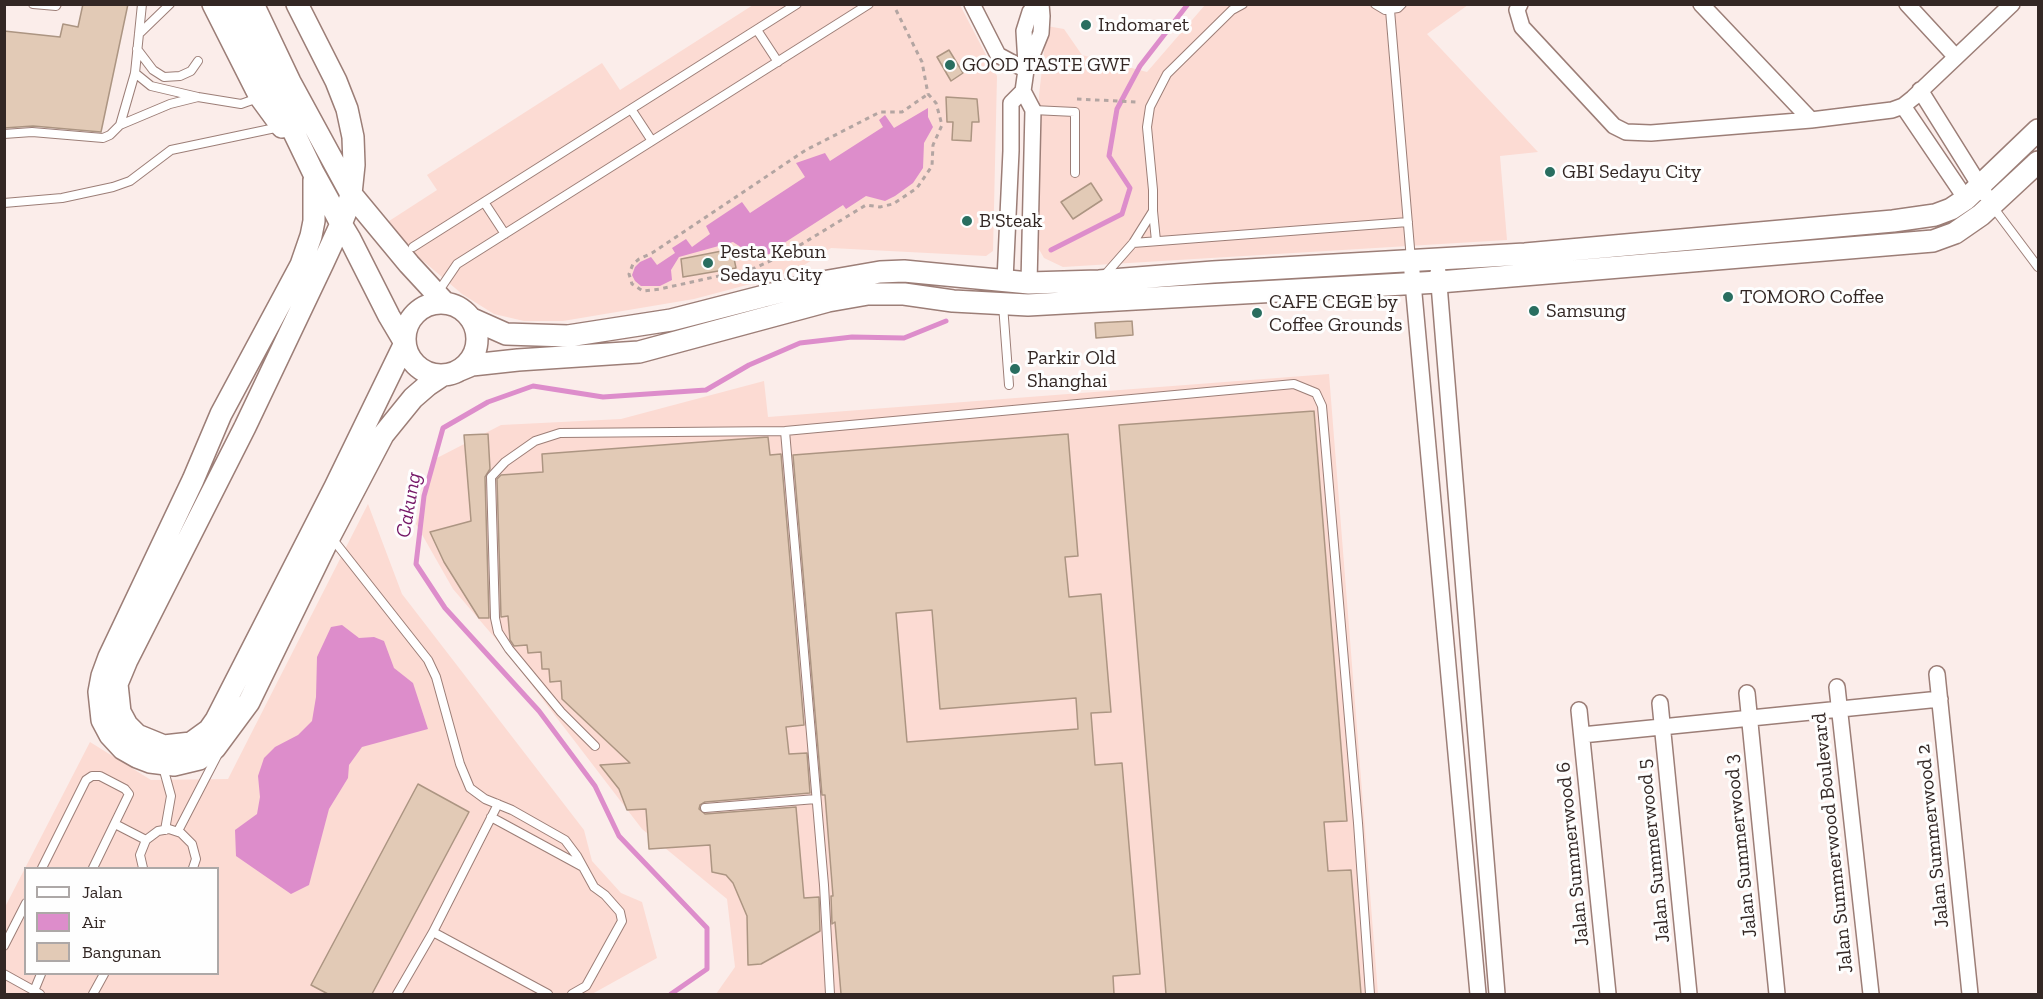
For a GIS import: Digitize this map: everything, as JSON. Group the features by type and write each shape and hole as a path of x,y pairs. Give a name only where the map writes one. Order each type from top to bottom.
{"main road":[{"path":"213,4 351,194 409,264 441,298 470,318 506,334 568,336 671,320 811,284 880,272 904,271 1029,283 1099,281 1525,254 1893,221 1935,215 1951,209 1973,192 2038,130"},
{"path":"232,4 313,172 405,343"},
{"path":"253,4 275,90 281,126 300,144"},
{"path":"297,4 336,81 347,109 353,137 354,165 351,194 341,224 242,432 117,684 120,712 127,725 137,735 164,746 178,746 191,743 209,730 324,528 383,435 413,398 428,385 467,363 476,346 475,327 470,318"},
{"path":"441,298 415,313 405,332 408,354 426,372 452,372 472,365 518,360 639,352 828,301 868,294 904,294 953,301 1028,305 1414,284 1933,241 1954,233 1992,206 2038,162"},
{"path":"313,172 315,206 307,249 301,265 218,420 194,480 109,657 100,685 101,715 110,735 123,749 137,757 162,765 188,762 208,754 215,748 249,702 405,343"},
{"path":"1003,303 1005,280"},
{"path":"1028,305 1029,283"},
{"path":"218,420 242,432"}],"street":[{"path":"972,4 998,55 1026,70"},
{"path":"1029,283 1033,110 1023,91 1026,70 1041,33 1042,16 1039,4"},
{"path":"1701,4 1811,120"},
{"path":"1907,4 1955,56"},
{"path":"1518,7 1522,27 1614,126 1626,132 1651,133 1811,120 1892,110 1903,106 2012,4"},
{"path":"1920,90 1973,192"},
{"path":"1005,280 1011,103 1023,91"},
{"path":"1903,106 1973,192 1992,206"},
{"path":"1436,260 1497,994"},
{"path":"1411,261 1478,994"},
{"name":"Jalan Summerwood 2","path":"1937,674 1971,994"},
{"name":"Jalan Summerwood Boulevard","path":"1837,687 1871,994"},
{"path":"1451,696 1471,692"},
{"name":"Jalan Summerwood 3","path":"1747,693 1777,994"},
{"path":"1582,735 1940,699"},
{"name":"Jalan Summerwood 5","path":"1660,703 1689,994"},
{"name":"Jalan Summerwood 6","path":"1579,710 1608,994"}],"lane":[{"path":"33,4 57,4"},
{"path":"120,125 135,73 142,4"},
{"path":"139,34 170,4"},
{"path":"413,247 797,4"},
{"path":"441,298 457,264 869,4"},
{"path":"1156,241 1147,127 1150,107 1167,74 1232,10 1243,4"},
{"path":"1375,4 1385,10 1398,8 1402,4"},
{"path":"1390,10 1411,261"},
{"path":"757,30 778,62"},
{"path":"137,50 153,70 164,77 186,74 198,61"},
{"path":"135,73 151,86 241,104 275,90"},
{"path":"4,134 32,132 103,138 110,135 120,125 170,104 198,97"},
{"path":"631,109 652,141"},
{"path":"1033,110 1075,112 1075,173"},
{"path":"4,203 62,198 113,187 129,181 171,150 281,126"},
{"path":"484,202 505,234"},
{"path":"1992,206 2038,267"},
{"path":"1099,281 1134,243 1153,211"},
{"path":"1134,243 1408,222"},
{"path":"1003,303 1009,385"},
{"path":"595,746 561,712 520,664 498,632 495,618 491,477 519,451 535,441 560,433 785,431 1294,384 1316,393 1322,406 1357,811 1370,994"},
{"path":"785,431 830,994"},
{"path":"324,528 428,660 436,677 465,778 477,794 565,840 594,887 605,895 620,912 622,921 586,986 572,994"},
{"path":"178,831 204,784 230,729"},
{"path":"162,765 171,796 165,830"},
{"path":"42,867 86,780 92,776 100,776 128,792 129,797 94,867"},
{"path":"705,808 816,799"},
{"path":"397,994 433,932 498,804"},
{"path":"491,817 584,868"},
{"path":"115,824 146,840"},
{"path":"143,867 140,855 146,840 158,831 165,830 178,831 188,838 196,860 193,867"},
{"path":"4,946 24,907"},
{"path":"433,932 548,994"},
{"path":"4,974 37,993 41,975"},
{"path":"93,994 103,975"}],"path":[{"path":"896,10 922,62 928,94 936,103 942,125 933,145 932,166 917,188 893,204 880,207 866,205 787,253 755,268 660,289 643,291 632,284 629,274 633,264 639,259 652,253 806,150 880,112 902,112 928,94"},
{"path":"1108,100 1137,102"}],"shaded area":[{"path":"753,5 960,5 997,76 993,251 986,256 831,248 801,267 773,278 694,299 563,321 524,321 494,314 462,294 402,243 386,223 437,190 427,175 602,63 620,90"},
{"path":"1205,5 1468,5 1427,34 1538,152 1500,156 1507,240 1063,267 1044,258 1036,244 1039,95 1047,26 1064,29 1082,55 1147,72"},
{"path":"1329,374 1378,994 716,994 735,967 727,899 642,829 501,645 453,589 416,524 437,458 501,425 621,419 764,381 768,417"},
{"path":"368,504 402,594 584,830 592,861 621,893 642,902 657,958 592,994 5,994 4,909 24,870 24,975 219,975 219,867 26,867 90,742 151,780 228,779"}],"water":[{"path":"928,108 928,117 933,127 924,143 923,168 913,183 895,196 885,201 866,196 846,209 843,205 781,245 780,250 752,260 750,253 733,242 679,257 671,270 672,280 660,286 641,286 635,281 632,275 640,262 651,257 657,265 675,253 672,248 686,239 692,247 710,234 706,226 742,202 750,213 805,177 796,163 825,153 830,161 883,127 879,120 885,115 894,128"},
{"path":"342,625 359,638 374,637 384,641 394,668 413,683 428,729 362,747 349,765 348,778 329,809 309,885 291,894 236,856 235,830 257,814 260,797 258,776 264,758 275,747 298,735 312,721 316,697 317,657 331,627"}],"building":[{"path":"83,4 128,4 101,132 33,126 4,128 4,31 60,37 63,24 78,27"},
{"name":"GOOD TASTE GWF","path":"949,50 963,73 951,81 937,57"},
{"path":"946,97 977,99 979,122 972,122 971,141 952,140 953,122 947,122"},
{"path":"1091,183 1102,200 1073,219 1061,202"},
{"name":"Pesta Kebun Sedayu City","path":"732,249 736,268 683,277 681,259"},
{"path":"1132,321 1133,335 1096,338 1095,323"},
{"path":"1314,411 1347,821 1324,822 1328,871 1351,870 1361,994 1166,994 1119,425"},
{"path":"488,434 490,469 485,477 489,618 479,618 444,562 430,532 471,521 464,435"},
{"path":"1068,434 1078,556 1065,557 1069,597 1101,594 1111,712 1091,713 1095,765 1122,763 1140,974 1113,976 1114,994 841,994 835,922 832,924 831,896 833,896 825,795 822,795 793,455","holes":["932,610 940,709 1076,698 1078,729 907,742 896,613"]},
{"path":"768,437 770,455 781,454 804,725 786,727 789,754 807,753 810,793 705,802 700,805 699,809 705,814 796,807 804,898 819,897 820,931 761,964 748,965 747,916 733,883 726,875 712,872 710,845 649,849 646,809 627,810 619,789 600,765 630,763 562,699 561,681 550,682 549,669 542,669 541,652 528,653 527,645 514,646 510,640 508,616 501,617 497,479 501,475 543,472 542,454"},
{"path":"418,784 469,812 372,994 328,994 311,985"}],"waterway":[{"name":"Cakung","path":"1051,250 1122,214 1130,188 1109,156 1117,109 1140,66 1188,4"},
{"name":"Cakung","path":"671,994 707,969 707,928 619,836 595,786 539,711 445,608 416,564 424,496 443,428 488,402 533,386 603,397 706,390 749,365 800,343 852,337 904,338 946,321"}],"place":[{"name":"Indomaret","path":"1086,25"},
{"name":"GOOD TASTE GWF","path":"950,65"},
{"name":"GBI Sedayu City","path":"1550,172"},
{"name":"B'Steak","path":"967,221"},
{"name":"Pesta Kebun Sedayu City","path":"708,263"},
{"name":"TOMORO Coffee","path":"1728,297"},
{"name":"Samsung","path":"1534,311"},
{"name":"CAFE CEGE by Coffee Grounds","path":"1257,313"},
{"name":"Parkir Old Shanghai","path":"1015,369"}]}
